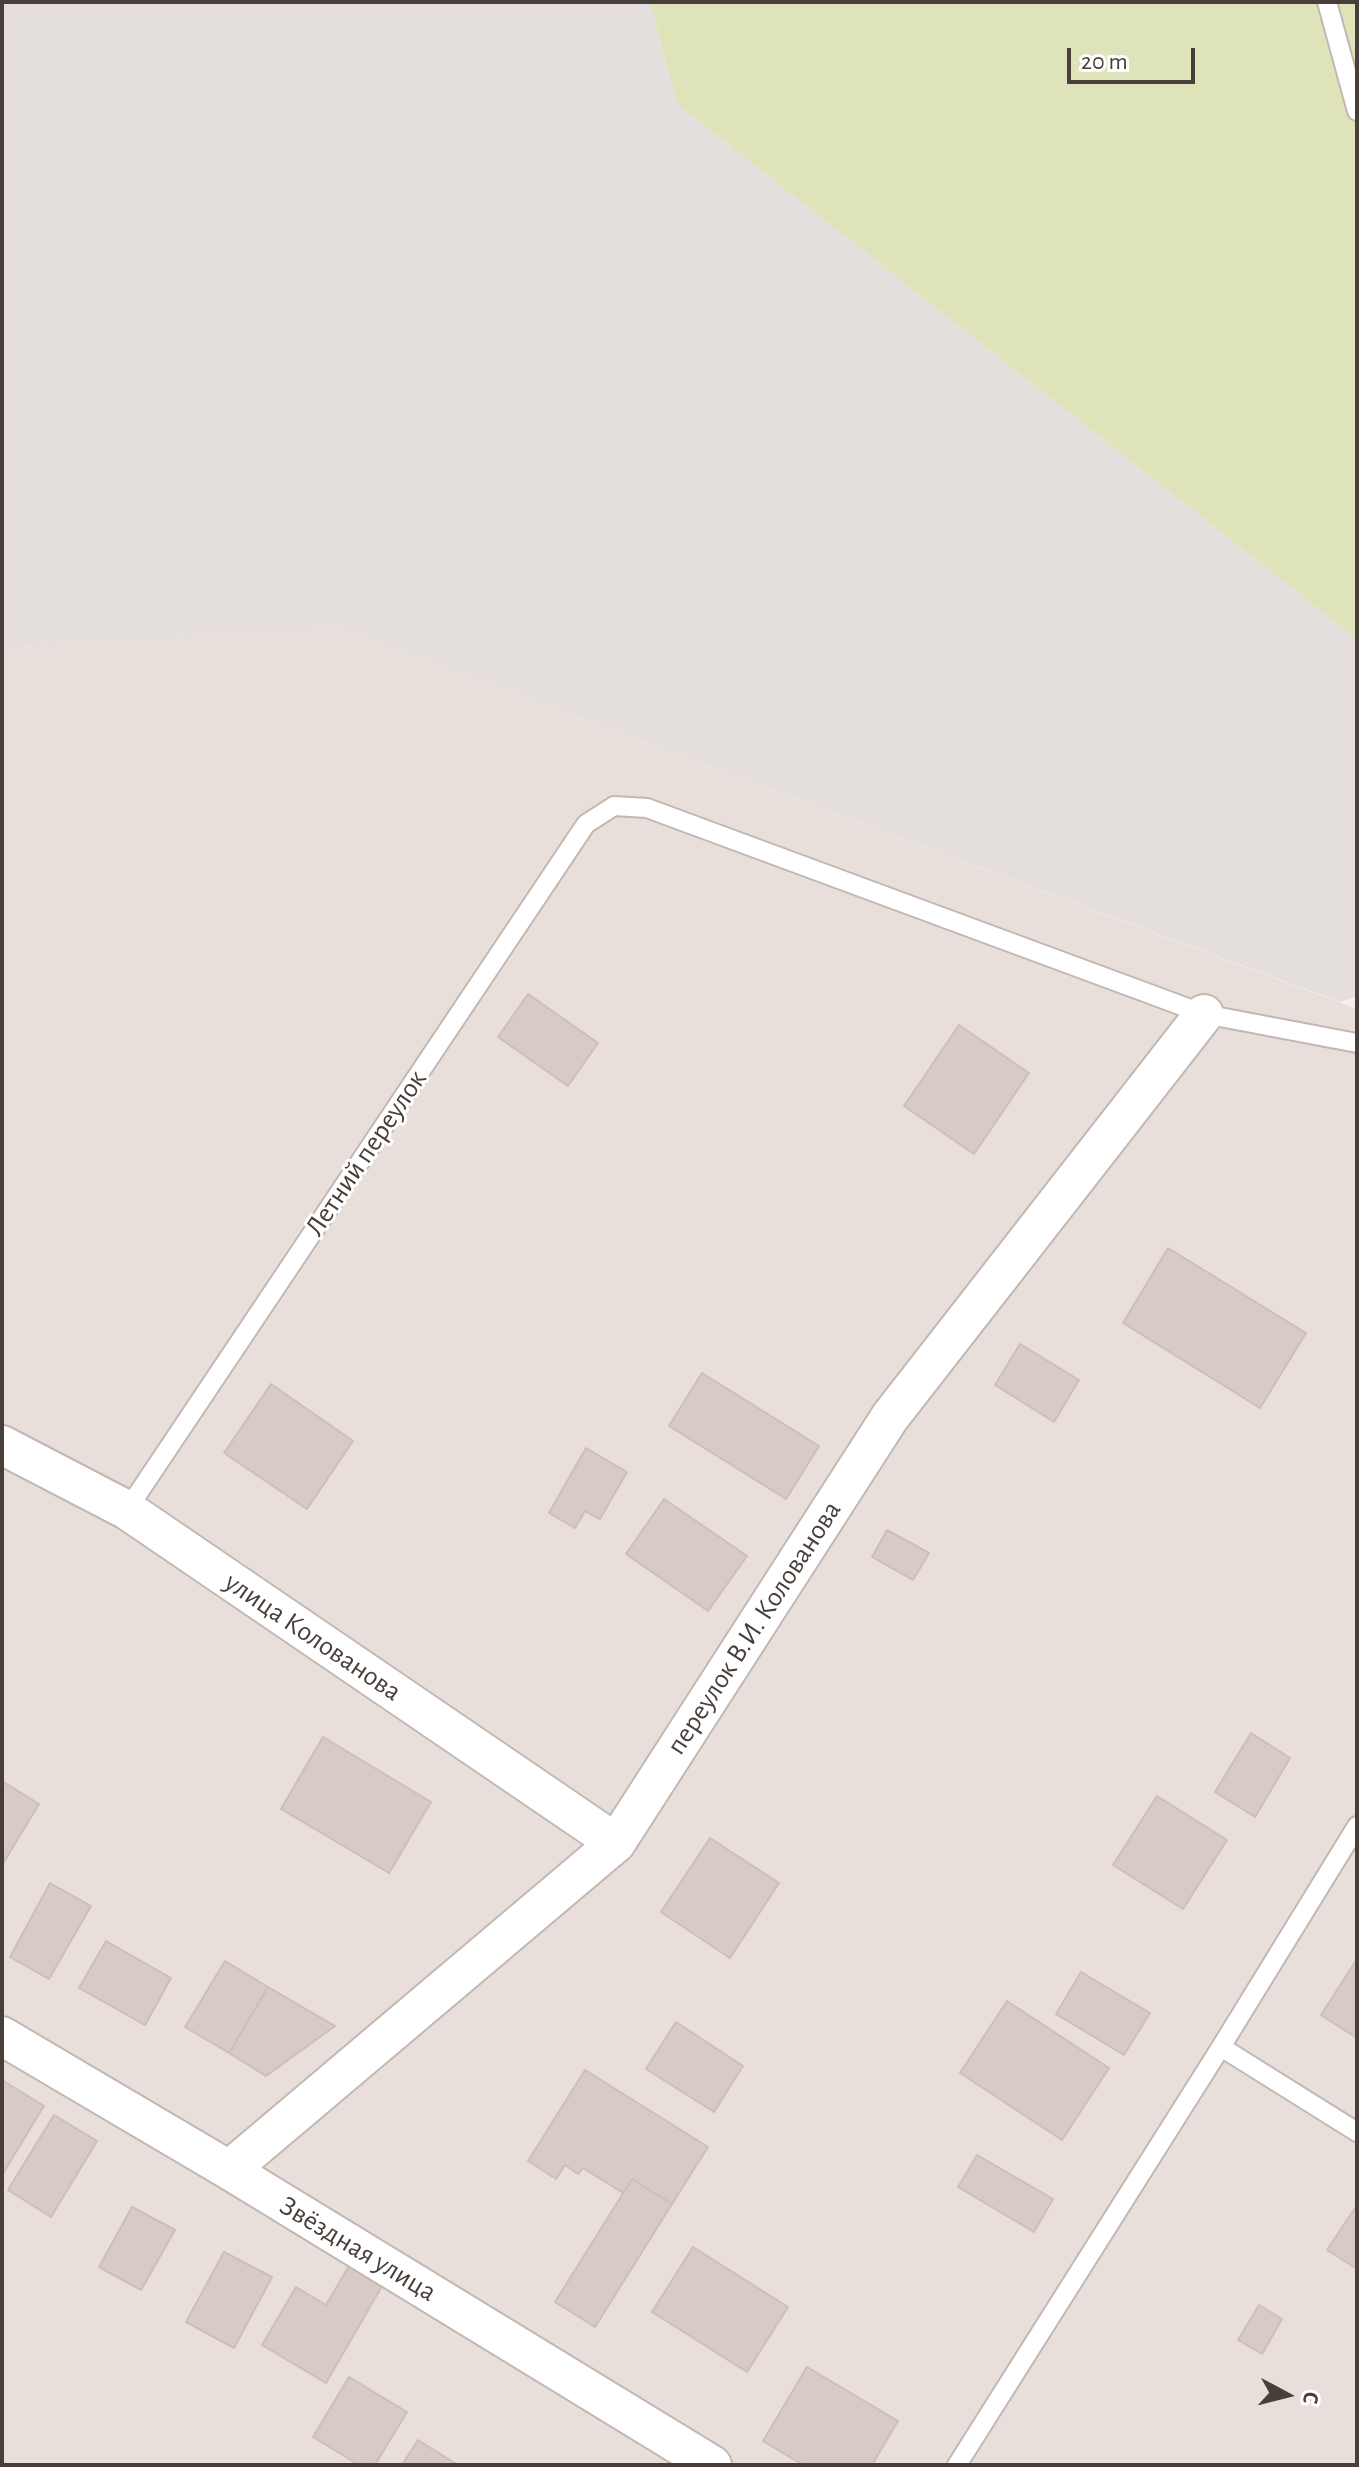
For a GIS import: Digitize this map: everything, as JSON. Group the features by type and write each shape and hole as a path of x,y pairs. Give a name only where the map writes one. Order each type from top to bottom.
{"street":[{"name":"переулок В.И. Колованова","path":"229,2170 616,1843 890,1417 1204,1014"},
{"name":"улица Колованова","path":"2,1445 127,1510 616,1843"},
{"name":"Звёздная улица","path":"2,2036 229,2170 712,2465"}],"lane":[{"path":"1327,2 1357,111"},
{"name":"Летний переулок","path":"127,1510 586,824 614,806 647,808 1204,1014"},
{"path":"1204,1014 1357,1043"},
{"path":"957,2465 1357,1826"},
{"path":"1221,2047 1357,2132"}],"shaded area":[{"path":"2,2 650,2 677,104 1357,639 1357,996 1340,1002 338,628 2,648"},
{"path":"338,628 1357,1009 1357,2465 2,2465 2,648"}],"green space":[{"path":"650,2 1357,2 1357,639 677,104"}],"building":[{"path":"528,994 598,1043 568,1086 498,1037"},
{"path":"959,1025 1029,1073 974,1154 904,1106"},
{"path":"1168,1248 1306,1333 1260,1408 1123,1323"},
{"path":"1020,1344 1079,1380 1054,1422 995,1385"},
{"path":"702,1373 819,1446 786,1499 669,1426"},
{"path":"271,1384 353,1441 307,1509 224,1453"},
{"path":"586,1448 627,1472 600,1519 585,1511 575,1528 549,1513"},
{"path":"664,1499 747,1556 708,1611 626,1554"},
{"path":"887,1530 929,1553 913,1580 872,1557"},
{"path":"1251,1733 1290,1758 1255,1817 1215,1792"},
{"path":"323,1737 431,1802 389,1873 281,1809"},
{"path":"2,1781 39,1804 2,1865"},
{"path":"1157,1796 1227,1840 1183,1909 1113,1865"},
{"path":"710,1838 779,1883 730,1958 661,1912"},
{"path":"50,1883 91,1906 49,1979 10,1957"},
{"path":"106,1941 171,1978 145,2025 79,1988"},
{"path":"1357,1959 1357,2038 1321,2015"},
{"path":"225,1961 268,1987 229,2053 185,2027"},
{"path":"1081,1972 1150,2013 1124,2055 1056,2014"},
{"path":"268,1987 335,2026 266,2076 229,2053"},
{"path":"1007,2001 1109,2068 1062,2140 960,2073"},
{"path":"676,2022 743,2066 714,2112 646,2069"},
{"path":"585,2070 708,2147 672,2204 632,2179 623,2193 583,2168 578,2174 565,2165 556,2179 528,2161"},
{"path":"2,2080 44,2106 2,2175"},
{"path":"54,2115 97,2141 51,2217 8,2190"},
{"path":"977,2155 1053,2199 1034,2232 958,2187"},
{"path":"632,2179 672,2204 595,2327 555,2302"},
{"path":"1357,2205 1357,2269 1327,2250"},
{"path":"132,2207 175,2230 141,2290 99,2267"},
{"path":"693,2247 788,2307 747,2372 652,2312"},
{"path":"224,2252 272,2277 234,2348 186,2322"},
{"path":"349,2266 382,2286 326,2383 262,2345 296,2287 326,2305"},
{"path":"1259,2305 1282,2319 1262,2354 1238,2340"},
{"path":"807,2367 898,2421 872,2465 803,2465 763,2441"},
{"path":"349,2377 407,2412 375,2465 359,2465 313,2437"},
{"path":"418,2440 458,2465 402,2465"}]}
